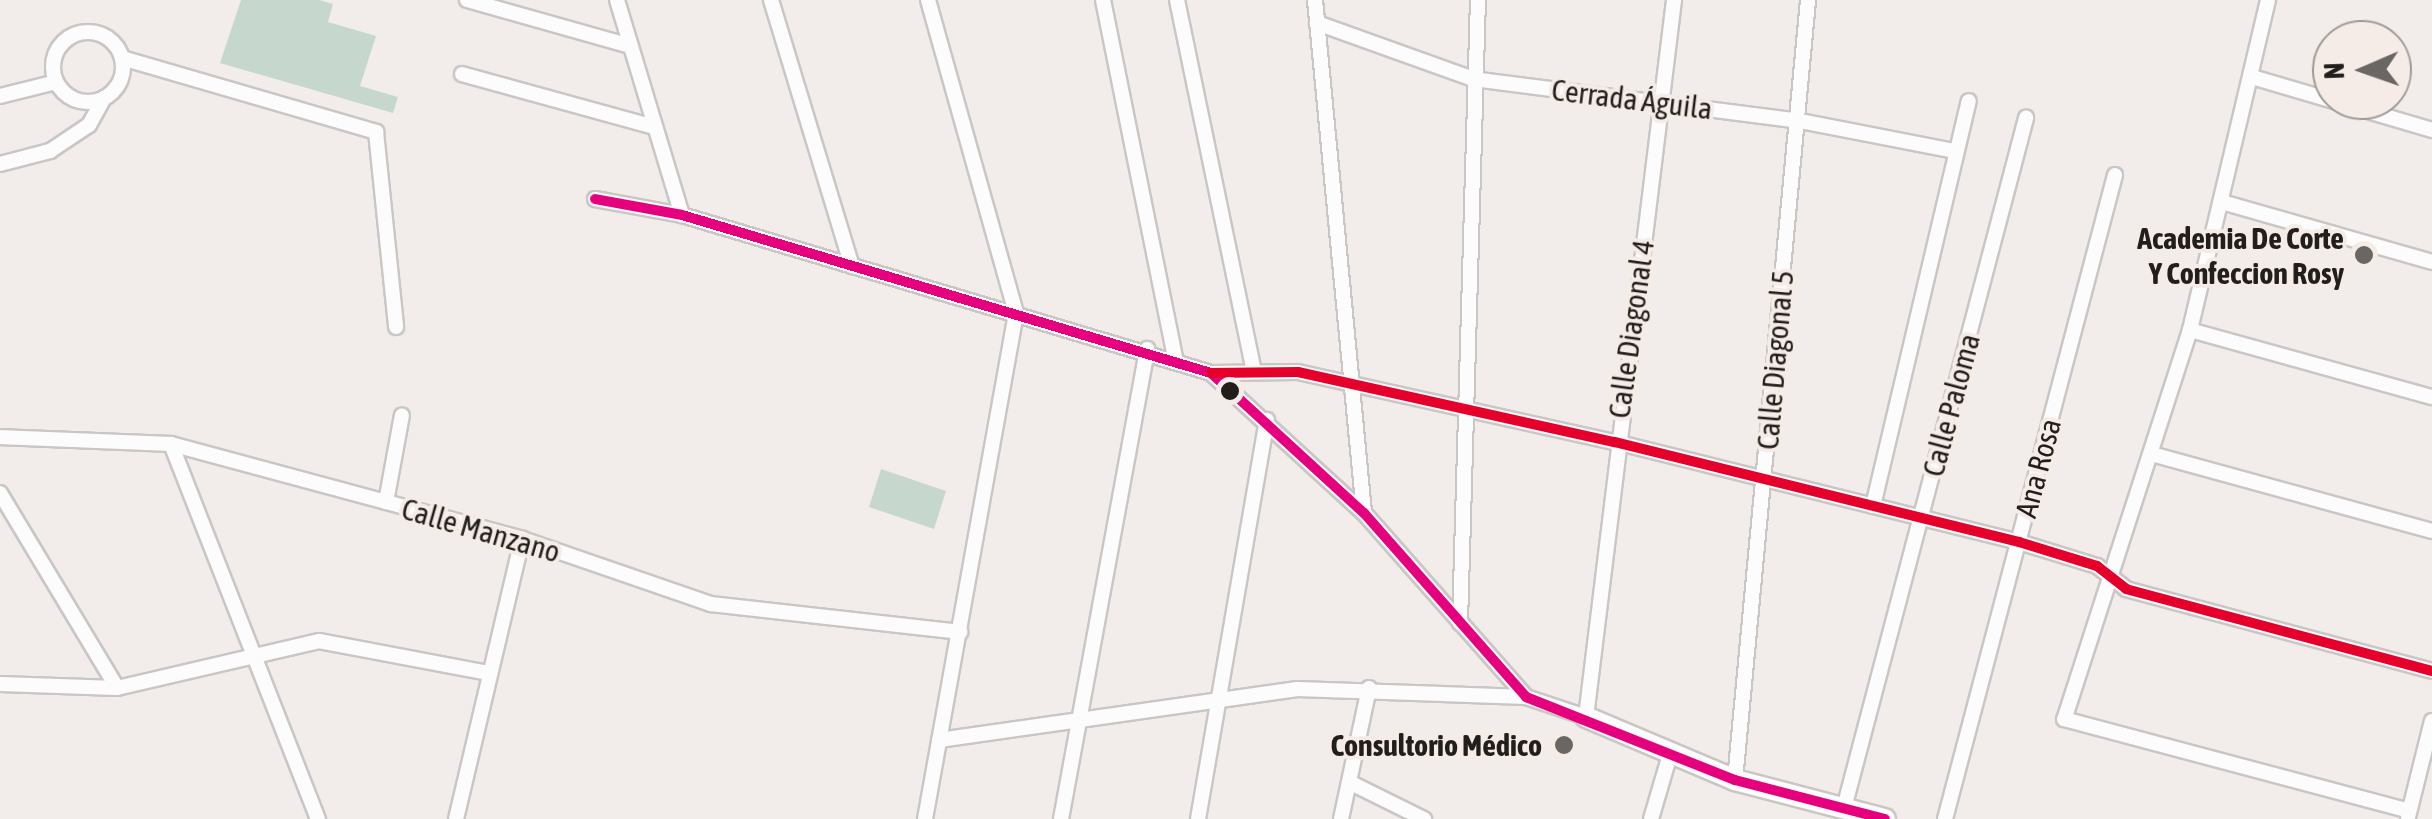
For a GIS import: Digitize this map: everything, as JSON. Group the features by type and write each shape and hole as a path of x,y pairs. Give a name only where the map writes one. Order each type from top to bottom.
{"street":[{"path":"466,0 631,46"},
{"path":"617,0 682,215"},
{"path":"771,0 852,266"},
{"path":"925,819 1016,313 928,0"},
{"path":"1103,0 1175,357"},
{"path":"1178,0 1254,371"},
{"path":"1314,0 1356,382 1364,513"},
{"path":"1460,622 1463,407 1478,0"},
{"name":"Calle Diagonal 4","path":"1586,718 1615,442 1674,0"},
{"name":"Calle Diagonal 5","path":"1735,780 1808,0"},
{"path":"2268,0 2225,203 2190,330 2112,581 2064,719 2408,815 2432,721"},
{"name":"Cerrada Águila","path":"1317,23 1473,79 1795,120 1954,152"},
{"path":"0,164 63,142 89,126 104,98 120,81 122,58 109,38 76,34 58,48 56,82 72,98 104,98"},
{"path":"122,58 376,132 396,327"},
{"path":"462,74 655,127"},
{"path":"2252,77 2432,130"},
{"path":"0,96 56,82"},
{"path":"1874,506 1969,101"},
{"name":"Calle Paloma","path":"1844,808 2026,118"},
{"name":"Ana Rosa","path":"1945,819 2114,175"},
{"path":"595,198 682,215 1175,357 1212,374 1267,420 1364,513 1526,698"},
{"path":"2225,203 2432,262"},
{"path":"2190,330 2432,397"},
{"path":"1061,819 1147,349"},
{"path":"1212,374 1254,371 1356,382 1615,442 2019,542 2098,566 2112,581 2432,672"},
{"path":"386,502 402,415"},
{"path":"1198,819 1225,696 1267,420"},
{"name":"Calle Manzano","path":"0,437 171,444 522,539 711,604 960,632"},
{"path":"171,444 318,819"},
{"path":"2152,454 2432,531"},
{"path":"0,494 117,688"},
{"path":"456,819 522,539"},
{"path":"0,684 117,688 252,653 367,644 489,673"},
{"path":"940,740 1225,696 1370,688 1526,698 1586,718 1669,758 1735,780 1886,819"},
{"path":"1341,819 1370,688"},
{"path":"1651,819 1669,758"},
{"path":"1349,782 1424,819"}],"green space":[{"path":"241,0 319,0 333,4 328,22 376,36 360,86 398,97 393,113 220,63"},
{"path":"881,469 946,491 934,529 869,507"}],"transit line":[{"name":"5","path":"595,199 682,215 1211,373 1364,513 1526,697 1735,780 1885,819"},
{"path":"1211,373 1298,372 1615,442 2019,542 2097,566 2126,589 2432,671"}],"place":[{"name":"Academia De Corte Y Confeccion Rosy","path":"2364,255"},
{"name":"Consultorio Médico","path":"1564,745"}]}
